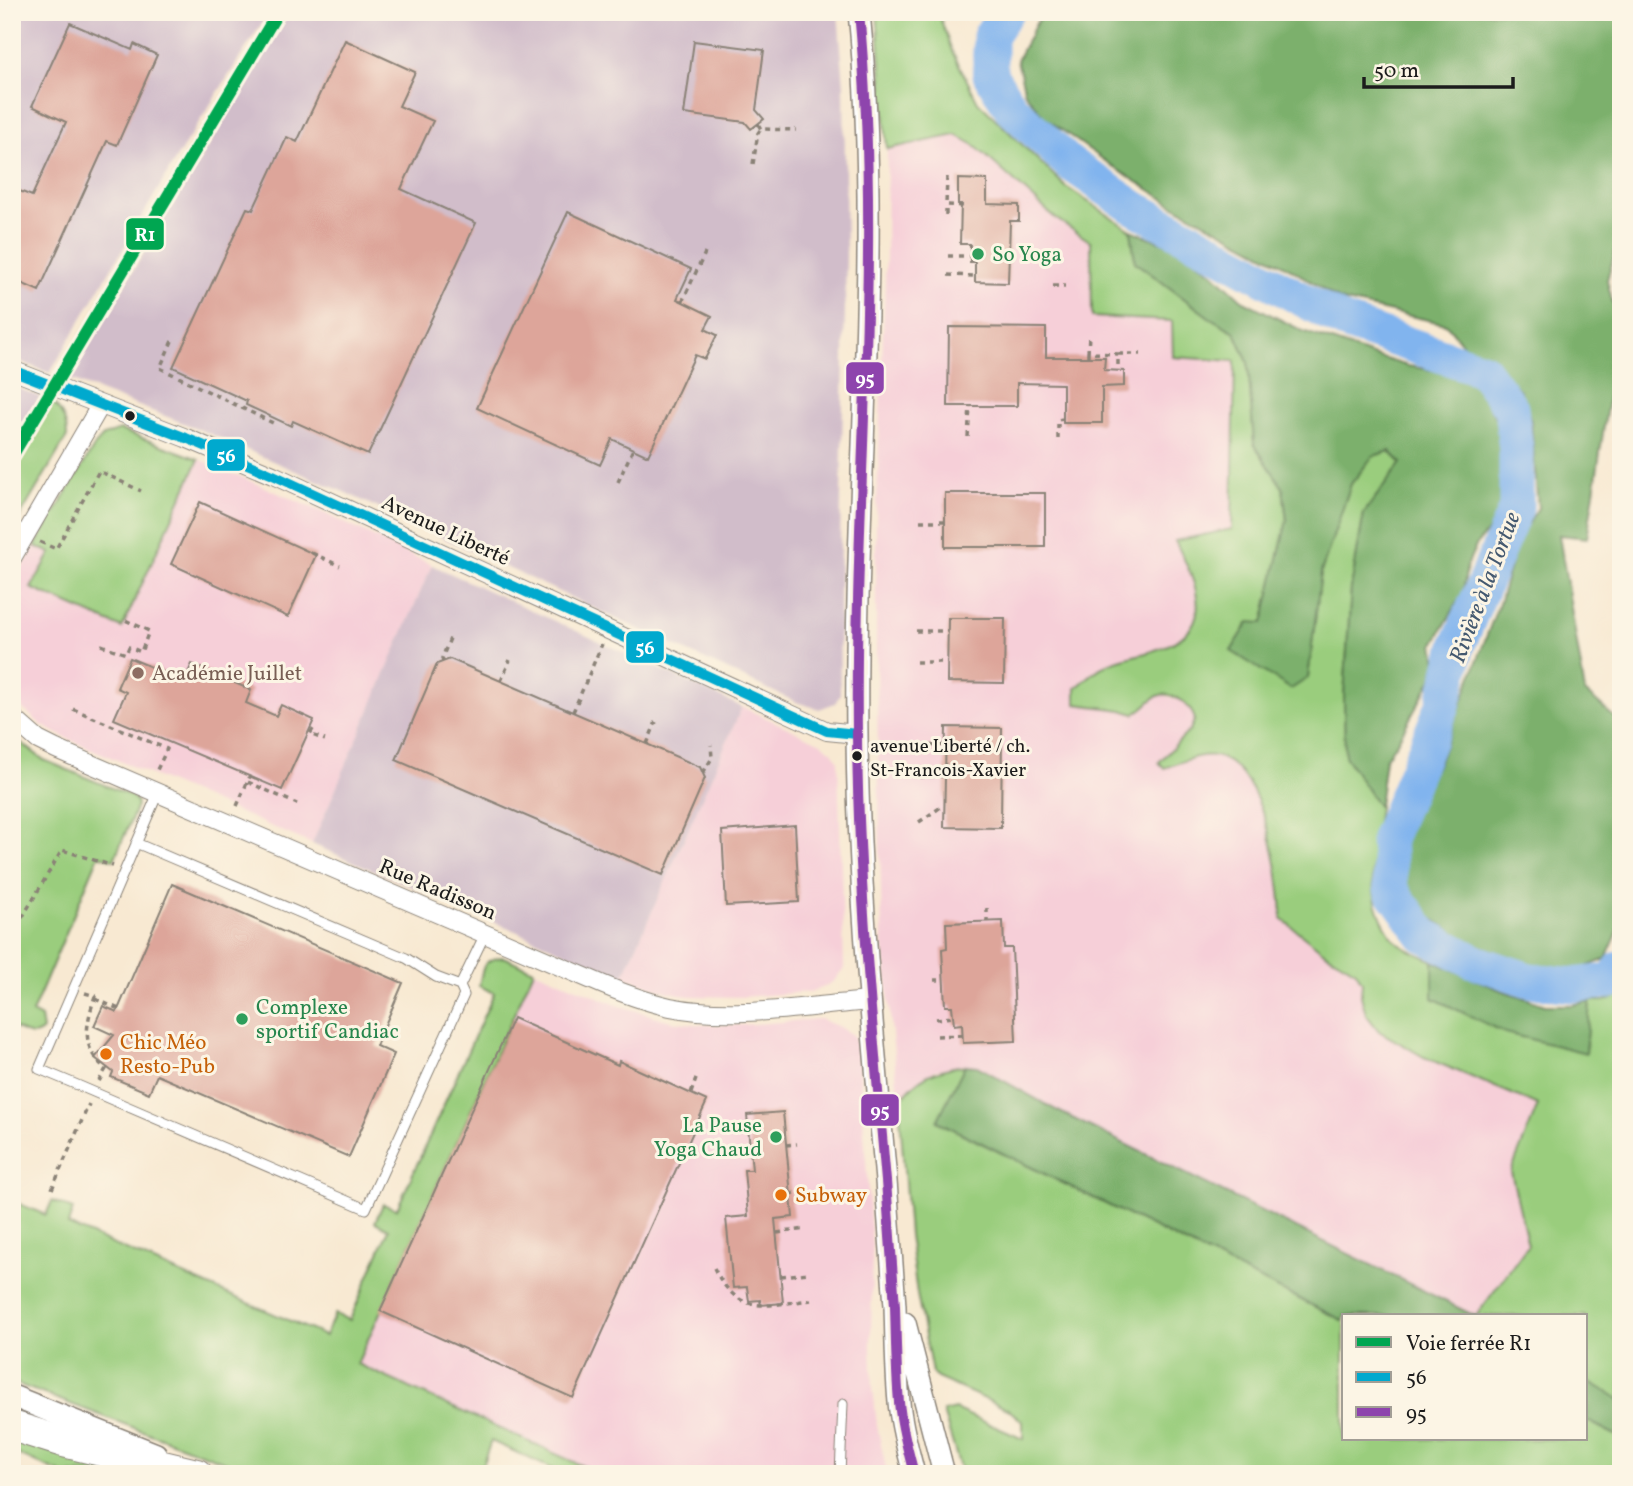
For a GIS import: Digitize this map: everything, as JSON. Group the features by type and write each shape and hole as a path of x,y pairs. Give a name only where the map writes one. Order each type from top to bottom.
{"highway":[{"path":"12,1426 197,1474"}],"street":[{"path":"859,12 866,120 868,242 857,734 870,1000 892,1259 898,1401 914,1474"},
{"name":"Avenue Liberté","path":"12,370 187,438 273,475 827,731 857,734"},
{"path":"12,558 100,406"},
{"name":"Rue Radisson","path":"12,717 38,740 156,785 229,824 619,991 670,1007 733,1011 870,1000"},
{"path":"892,1259 913,1357 944,1474"},
{"path":"12,1396 203,1474"}],"lane":[{"path":"136,843 406,958 436,977 460,986 464,995 366,1209 39,1069 136,843 156,785"},
{"path":"460,986 485,934"},
{"path":"840,1474 843,1405"}],"path":[{"path":"758,124 761,129"},
{"path":"761,129 796,130"},
{"path":"753,164 761,129"},
{"path":"946,215 947,177"},
{"path":"946,205 967,206"},
{"path":"682,302 705,253"},
{"path":"948,256 970,256"},
{"path":"948,275 975,276"},
{"path":"1053,286 1065,286"},
{"path":"1088,334 1088,355 1142,354"},
{"path":"173,341 160,368 242,406 247,411 264,416 277,425"},
{"path":"1118,354 1118,370"},
{"path":"968,437 970,406"},
{"path":"1058,439 1058,420 1063,419"},
{"path":"618,482 633,449"},
{"path":"46,544 56,549 99,471 141,491"},
{"path":"920,521 945,521"},
{"path":"312,553 340,566"},
{"path":"101,645 126,654 129,647 141,652 149,631 125,620"},
{"path":"916,631 948,631"},
{"path":"443,662 442,657 451,636"},
{"path":"573,712 603,642"},
{"path":"501,681 510,660"},
{"path":"916,662 947,662"},
{"path":"74,709 167,749"},
{"path":"647,744 656,722"},
{"path":"313,729 310,734 325,740"},
{"path":"156,785 170,743"},
{"path":"703,773 712,758 711,745"},
{"path":"920,746 945,746"},
{"path":"919,777 945,776"},
{"path":"229,824 249,779 297,804"},
{"path":"919,822 944,807"},
{"path":"12,935 62,850 124,870"},
{"path":"987,908 987,922"},
{"path":"934,980 943,980"},
{"path":"52,1189 106,1068 93,1059 87,1035 94,998 119,1009"},
{"path":"936,1019 953,1017"},
{"path":"937,1036 962,1035"},
{"path":"691,1093 697,1076"},
{"path":"786,1145 797,1144"},
{"path":"790,1194 802,1192"},
{"path":"776,1233 805,1229"},
{"path":"714,1268 729,1293 752,1306 811,1300"},
{"path":"780,1276 809,1273"}],"shaded area":[{"path":"12,12 269,12 177,157 50,373 12,358"},
{"path":"289,12 838,12 844,85 846,256 839,594 840,695 835,703 819,709 796,702 344,492 199,429 68,379"},
{"path":"956,135 974,145 1055,218 1091,242 1172,321 1173,357 1235,360 1232,530 1176,542 1188,566 1197,594 1198,618 1185,636 1155,650 1135,655 1076,704 1134,713 1143,710 1155,697 1163,695 1191,708 1195,719 1190,730 1160,762 1164,768 1208,755 1222,758 1243,774 1260,805 1277,858 1282,919 1324,952 1356,971 1362,982 1361,996 1379,1031 1424,1057 1538,1106 1511,1172 1528,1245 1477,1314 1472,1314 1058,1111 977,1066 965,1065 935,1070 905,1093 899,1103 882,934 876,659 876,526 886,256 887,149"},
{"path":"12,386 40,397 12,439"},
{"path":"199,459 322,512 432,565 312,844 66,738 43,726 23,709 12,692 12,585 35,546 138,593"},
{"path":"432,565 742,707 623,977 312,844"},
{"path":"742,707 821,743 832,751 838,761 844,968 834,981 810,992 740,997 689,996 660,990 623,977"},
{"path":"534,970 617,1005 671,1021 700,1025 742,1025 820,1019 853,1036 858,1046 872,1247 873,1389 887,1474 590,1474 588,1469 357,1364"}],"green space":[{"path":"877,12 938,12 952,51 978,102 1066,187 1131,230 1135,262 1209,317 1235,332 1248,362 1254,444 1283,488 1287,521 1263,623 1232,651 1253,663 1308,678 1321,572 1351,484 1373,456 1390,451 1401,463 1364,513 1351,588 1344,696 1345,756 1379,807 1373,859 1374,892 1384,924 1394,939 1407,949 1433,961 1433,998 1586,1052 1590,1001 1604,1001 1621,995 1621,1400 1588,1381 1588,1314 1477,1314 1528,1245 1511,1172 1538,1105 1424,1057 1379,1031 1366,1014 1361,996 1362,982 1356,971 1324,952 1282,919 1278,878 1268,829 1249,785 1236,769 1221,758 1208,755 1164,768 1159,762 1190,730 1195,719 1185,704 1175,697 1163,695 1134,714 1076,704 1076,688 1098,670 1173,643 1187,633 1195,621 1198,607 1196,592 1175,541 1232,529 1235,361 1173,357 1172,321 1092,317 1091,242 1055,218 974,145 956,135 887,149"},
{"path":"1042,12 1621,12 1621,231 1607,280 1619,328 1587,538 1559,535 1585,692 1614,717 1621,716 1621,925 1606,959 1574,972 1538,967 1472,943 1424,914 1405,887 1398,851 1415,808 1439,761 1461,704 1500,600 1518,539 1538,508 1531,421 1520,390 1498,369 1464,346 1446,324 1342,301 1291,269 1178,208 1115,168 1045,118 1025,93 1017,60"},
{"path":"1131,230 1182,250 1213,273 1242,300 1303,331 1408,366 1460,375 1476,386 1499,425 1506,458 1507,494 1496,521 1477,544 1467,565 1463,593 1434,644 1437,662 1432,679 1385,759 1379,807 1345,756 1344,696 1351,588 1364,513 1401,463 1390,451 1373,456 1351,484 1321,572 1308,678 1291,689 1231,651 1249,622 1263,623 1287,520 1283,488 1254,444 1248,362 1235,332 1209,317 1135,262"},
{"path":"52,401 63,418 67,437 12,530 12,469"},
{"path":"120,430 199,459 122,628 31,588 51,553 35,546 95,445 103,436"},
{"path":"12,736 44,760 131,796 136,800 137,806 114,860 99,855 32,1013 41,1018 43,1030 32,1035 12,1027"},
{"path":"503,957 534,970 357,1364 589,1469 590,1474 558,1474 555,1470 491,1441 479,1474 257,1474 12,1382 12,1201 46,1215 52,1201 73,1209 68,1225 325,1336 335,1314 350,1320 389,1229 375,1222 383,1204 397,1209 494,993 479,986 483,969 487,962"},
{"path":"1433,961 1498,989 1545,1005 1572,1005 1590,1001 1586,1053 1505,1033 1433,998"},
{"path":"965,1065 938,1122 1342,1320 1342,1440 1588,1440 1588,1421 1621,1438 1621,1474 962,1474 943,1412 955,1409 1023,1439 1023,1422 1008,1409 937,1378 932,1373 909,1235 899,1103 919,1081 945,1069"},
{"path":"965,1065 977,1066 1058,1111 1471,1314 1342,1314 1342,1320 937,1121"},
{"path":"1588,1381 1621,1400 1621,1438 1588,1421"},
{"path":"12,1439 130,1474 63,1474 12,1452"}],"building":[{"path":"70,23 132,50 134,44 157,55 117,145 107,141 39,291 12,279 12,188 32,196 66,122 32,106"},
{"path":"345,40 415,72 399,106 433,121 401,189 476,223 368,455 293,421 291,426 246,405 247,401 173,367 247,208 253,210 287,137 297,142"},
{"path":"694,41 764,50 756,110 764,119 751,129 745,122 684,114"},
{"path":"958,179 987,180 987,204 1019,205 1019,221 1010,221 1008,283 975,282 975,262 970,262 970,244 960,244 961,204 958,204"},
{"path":"568,212 691,269 677,299 712,316 705,329 717,335 705,359 695,355 648,456 612,439 600,465 477,408"},
{"path":"949,327 1046,328 1046,357 1105,357 1104,370 1124,371 1124,386 1102,387 1102,423 1063,423 1063,384 1017,383 1017,406 948,406"},
{"path":"945,493 1045,493 1045,547 945,547"},
{"path":"200,502 316,555 288,617 171,564"},
{"path":"948,618 1005,618 1004,683 947,682"},
{"path":"130,658 184,681 192,664 251,690 246,703 276,716 281,705 314,720 282,790 114,719 126,692 117,688"},
{"path":"450,659 700,767 705,778 663,875 396,760 437,664"},
{"path":"946,727 1002,728 1001,828 944,827"},
{"path":"795,825 799,902 726,906 722,831"},
{"name":"Complexe sportif Candiac","path":"172,884 403,983 376,1046 394,1054 349,1157 157,1075 149,1093 111,1077 113,1072 95,1058 114,1035 94,1026 103,1006 117,1012"},
{"path":"1003,921 1004,948 1012,948 1016,1041 963,1043 962,1024 954,1025 952,1006 945,1006 942,949 947,948 946,923"},
{"path":"513,1018 618,1065 619,1061 707,1101 573,1398 380,1311"},
{"path":"783,1112 793,1217 775,1219 783,1303 761,1305 760,1300 749,1301 747,1287 733,1288 726,1218 748,1216 744,1170 752,1170 747,1115"}],"waterway":[{"name":"Rivière à la Tortue","path":"1006,12 990,36 990,75 1011,108 1069,163 1133,207 1344,322 1483,370 1511,408 1516,449 1516,508 1458,645 1443,705 1388,839 1391,890 1424,935 1473,961 1529,980 1573,985 1611,981 1621,968"}],"rail line":[{"name":"R1","path":"12,456 278,12"}],"transit line":[{"name":"95","path":"859,12 868,192 868,282 857,643 860,845 895,1306 898,1390 903,1429 914,1474"},
{"name":"56","path":"12,370 273,475 827,731 857,734"}],"place":[{"name":"So Yoga","path":"978,254"},
{"name":"Académie Juillet","path":"138,673"},
{"name":"avenue Liberté / ch. St-Francois-Xavier","path":"857,756"},
{"name":"Complexe sportif Candiac","path":"242,1019"},
{"name":"Chic Méo Resto-Pub","path":"106,1054"},
{"name":"La Pause Yoga Chaud","path":"776,1137"},
{"name":"Subway","path":"781,1195"}]}
